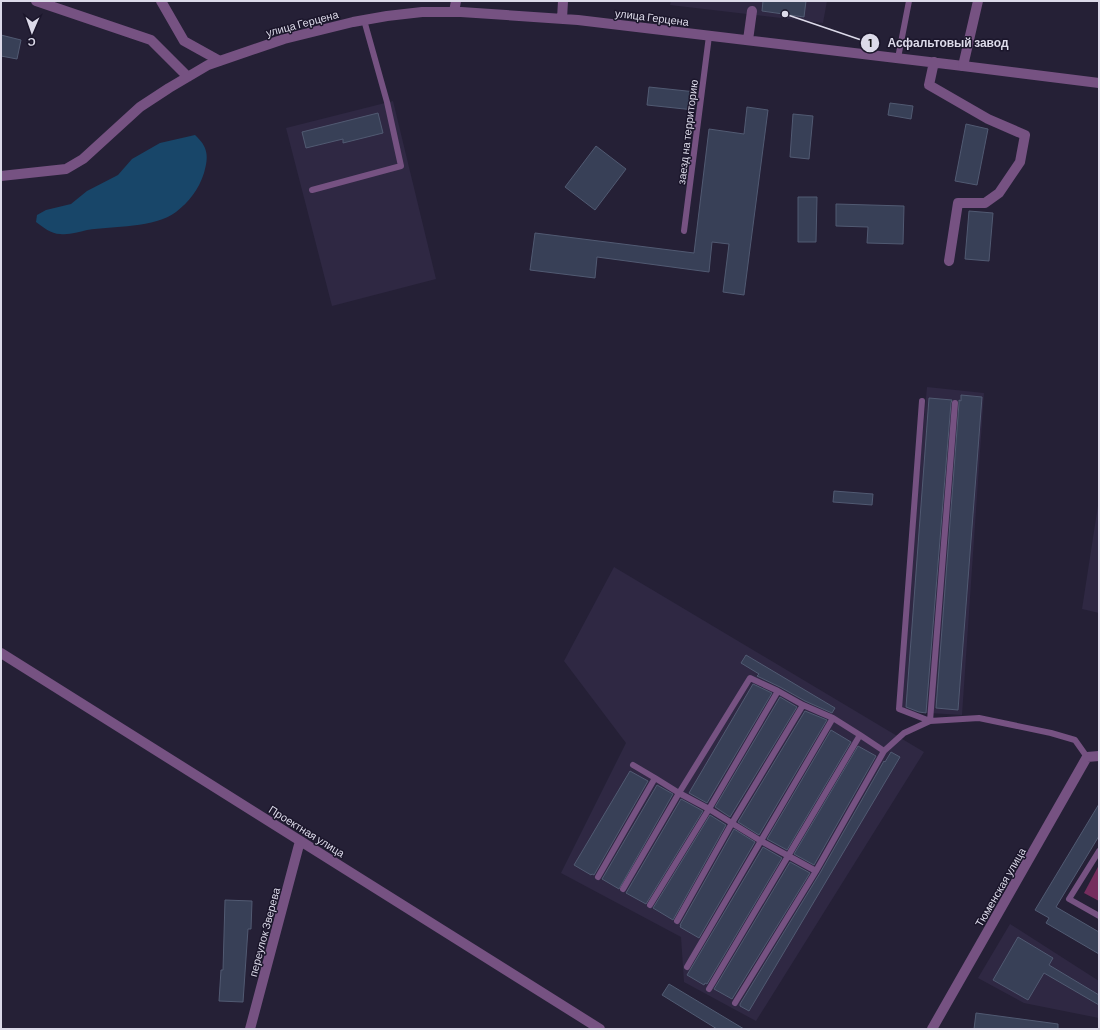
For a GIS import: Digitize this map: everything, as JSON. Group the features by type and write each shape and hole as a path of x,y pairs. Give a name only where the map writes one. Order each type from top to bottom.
{"street":[{"path":"36,1 151,40 188,77"},
{"path":"161,1 184,41 220,61"},
{"path":"454,12 456,1"},
{"path":"562,19 563,1"},
{"path":"963,66 978,1"},
{"path":"748,40 752,11"},
{"name":"улица Герцена","path":"1,176 66,169 83,159 140,107 208,65 284,39 364,20 422,12 454,12 562,19 934,62 1099,83"},
{"path":"934,62 930,85 988,119 1025,135 1020,162 999,193 985,203 958,203 949,261"},
{"name":"Проектная улица","path":"1,653 600,1029"},
{"path":"1088,757 1099,756"},
{"name":"Тюменская улица","path":"932,1029 1088,757"},
{"name":"переулок Зверева","path":"250,1029 300,841"}],"lane":[{"path":"898,58 909,1"},
{"path":"312,190 401,166 364,20"},
{"name":"заезд на территорию","path":"684,231 709,36"},
{"path":"922,402 899,709 930,721"},
{"path":"930,721 955,403"},
{"path":"623,889 679,792 750,678 803,705 833,718 884,751"},
{"path":"650,905 709,809 778,691"},
{"path":"677,921 732,824 803,705"},
{"path":"687,967 833,718"},
{"path":"735,1003 816,872 884,751 904,733 930,721 979,718 1051,732 1075,740 1088,757"},
{"path":"709,989 860,735"},
{"path":"633,765 816,872"},
{"path":"598,877 655,778"},
{"path":"1099,851 1070,899 1099,916"}],"shaded area":[{"path":"671,1 827,1 823,23 670,5"},
{"path":"393,101 436,279 332,306 286,128"},
{"path":"927,387 984,393 962,715 897,711"},
{"path":"1099,499 1099,613 1082,609"},
{"path":"614,567 924,752 756,1021 684,982 681,937 561,873 626,743 564,661"},
{"path":"1099,865 1099,901 1084,893"},
{"path":"1010,924 1099,981 1099,1018 1024,1003 978,978"}],"water":[{"path":"195,135 203,144 206,152 207,162 204,173 196,190 185,204 176,212 167,217 145,224 87,230 67,234 53,233 36,222 37,215 46,210 71,204 87,191 118,175 132,159 160,143"}],"building":[{"path":"763,1 806,1 804,17 762,11"},
{"path":"1,35 21,40 17,59 1,56"},
{"path":"649,87 696,92 694,110 647,105"},
{"path":"890,103 913,106 911,119 888,115"},
{"path":"747,107 768,110 744,295 723,292 729,244 712,242 709,272 597,257 595,278 530,270 535,233 694,253 709,129 744,134"},
{"path":"378,113 383,133 343,143 343,139 306,148 302,132"},
{"path":"793,114 813,116 809,159 790,157"},
{"path":"966,124 988,129 977,185 955,181"},
{"path":"596,146 626,169 595,210 565,187"},
{"path":"798,197 817,197 816,242 798,242"},
{"path":"836,204 904,206 903,244 867,243 868,227 836,226"},
{"path":"969,211 993,213 989,261 965,259"},
{"path":"961,395 982,397 958,710 936,708 959,400 961,401"},
{"path":"929,398 952,400 926,713 906,707"},
{"path":"834,491 873,494 872,505 833,502"},
{"path":"746,655 835,708 832,713 757,676 759,674 741,663"},
{"path":"753,684 772,693 707,803 689,793"},
{"path":"780,697 797,707 730,817 715,807"},
{"path":"805,711 827,720 759,835 738,822"},
{"path":"831,730 851,742 787,850 767,839"},
{"path":"858,746 876,756 814,865 794,854"},
{"path":"891,752 900,757 749,1011 740,1006 820,873 884,761 885,762"},
{"path":"630,771 648,781 594,875 591,875 574,865"},
{"path":"657,785 673,794 619,889 602,879"},
{"path":"681,799 703,811 646,904 626,893"},
{"path":"1099,804 1099,836 1056,907 1099,932 1099,954 1046,923 1049,918 1035,910"},
{"path":"710,815 726,825 673,920 653,908"},
{"path":"734,829 755,842 699,938 680,927 680,925"},
{"path":"763,847 782,858 707,984 705,983 704,985 687,975"},
{"path":"790,862 810,873 732,999 714,989"},
{"path":"225,900 252,901 251,929 248,929 243,1002 219,1001 221,970 223,970"},
{"path":"1018,937 1053,958 1049,965 1099,995 1099,1005 1044,973 1028,1000 993,980"},
{"path":"669,984 744,1029 717,1029 662,995"},
{"path":"976,1013 1058,1024 1058,1029 974,1029"}],"place":[{"name":"Асфальтовый завод","path":"785,14"}]}
